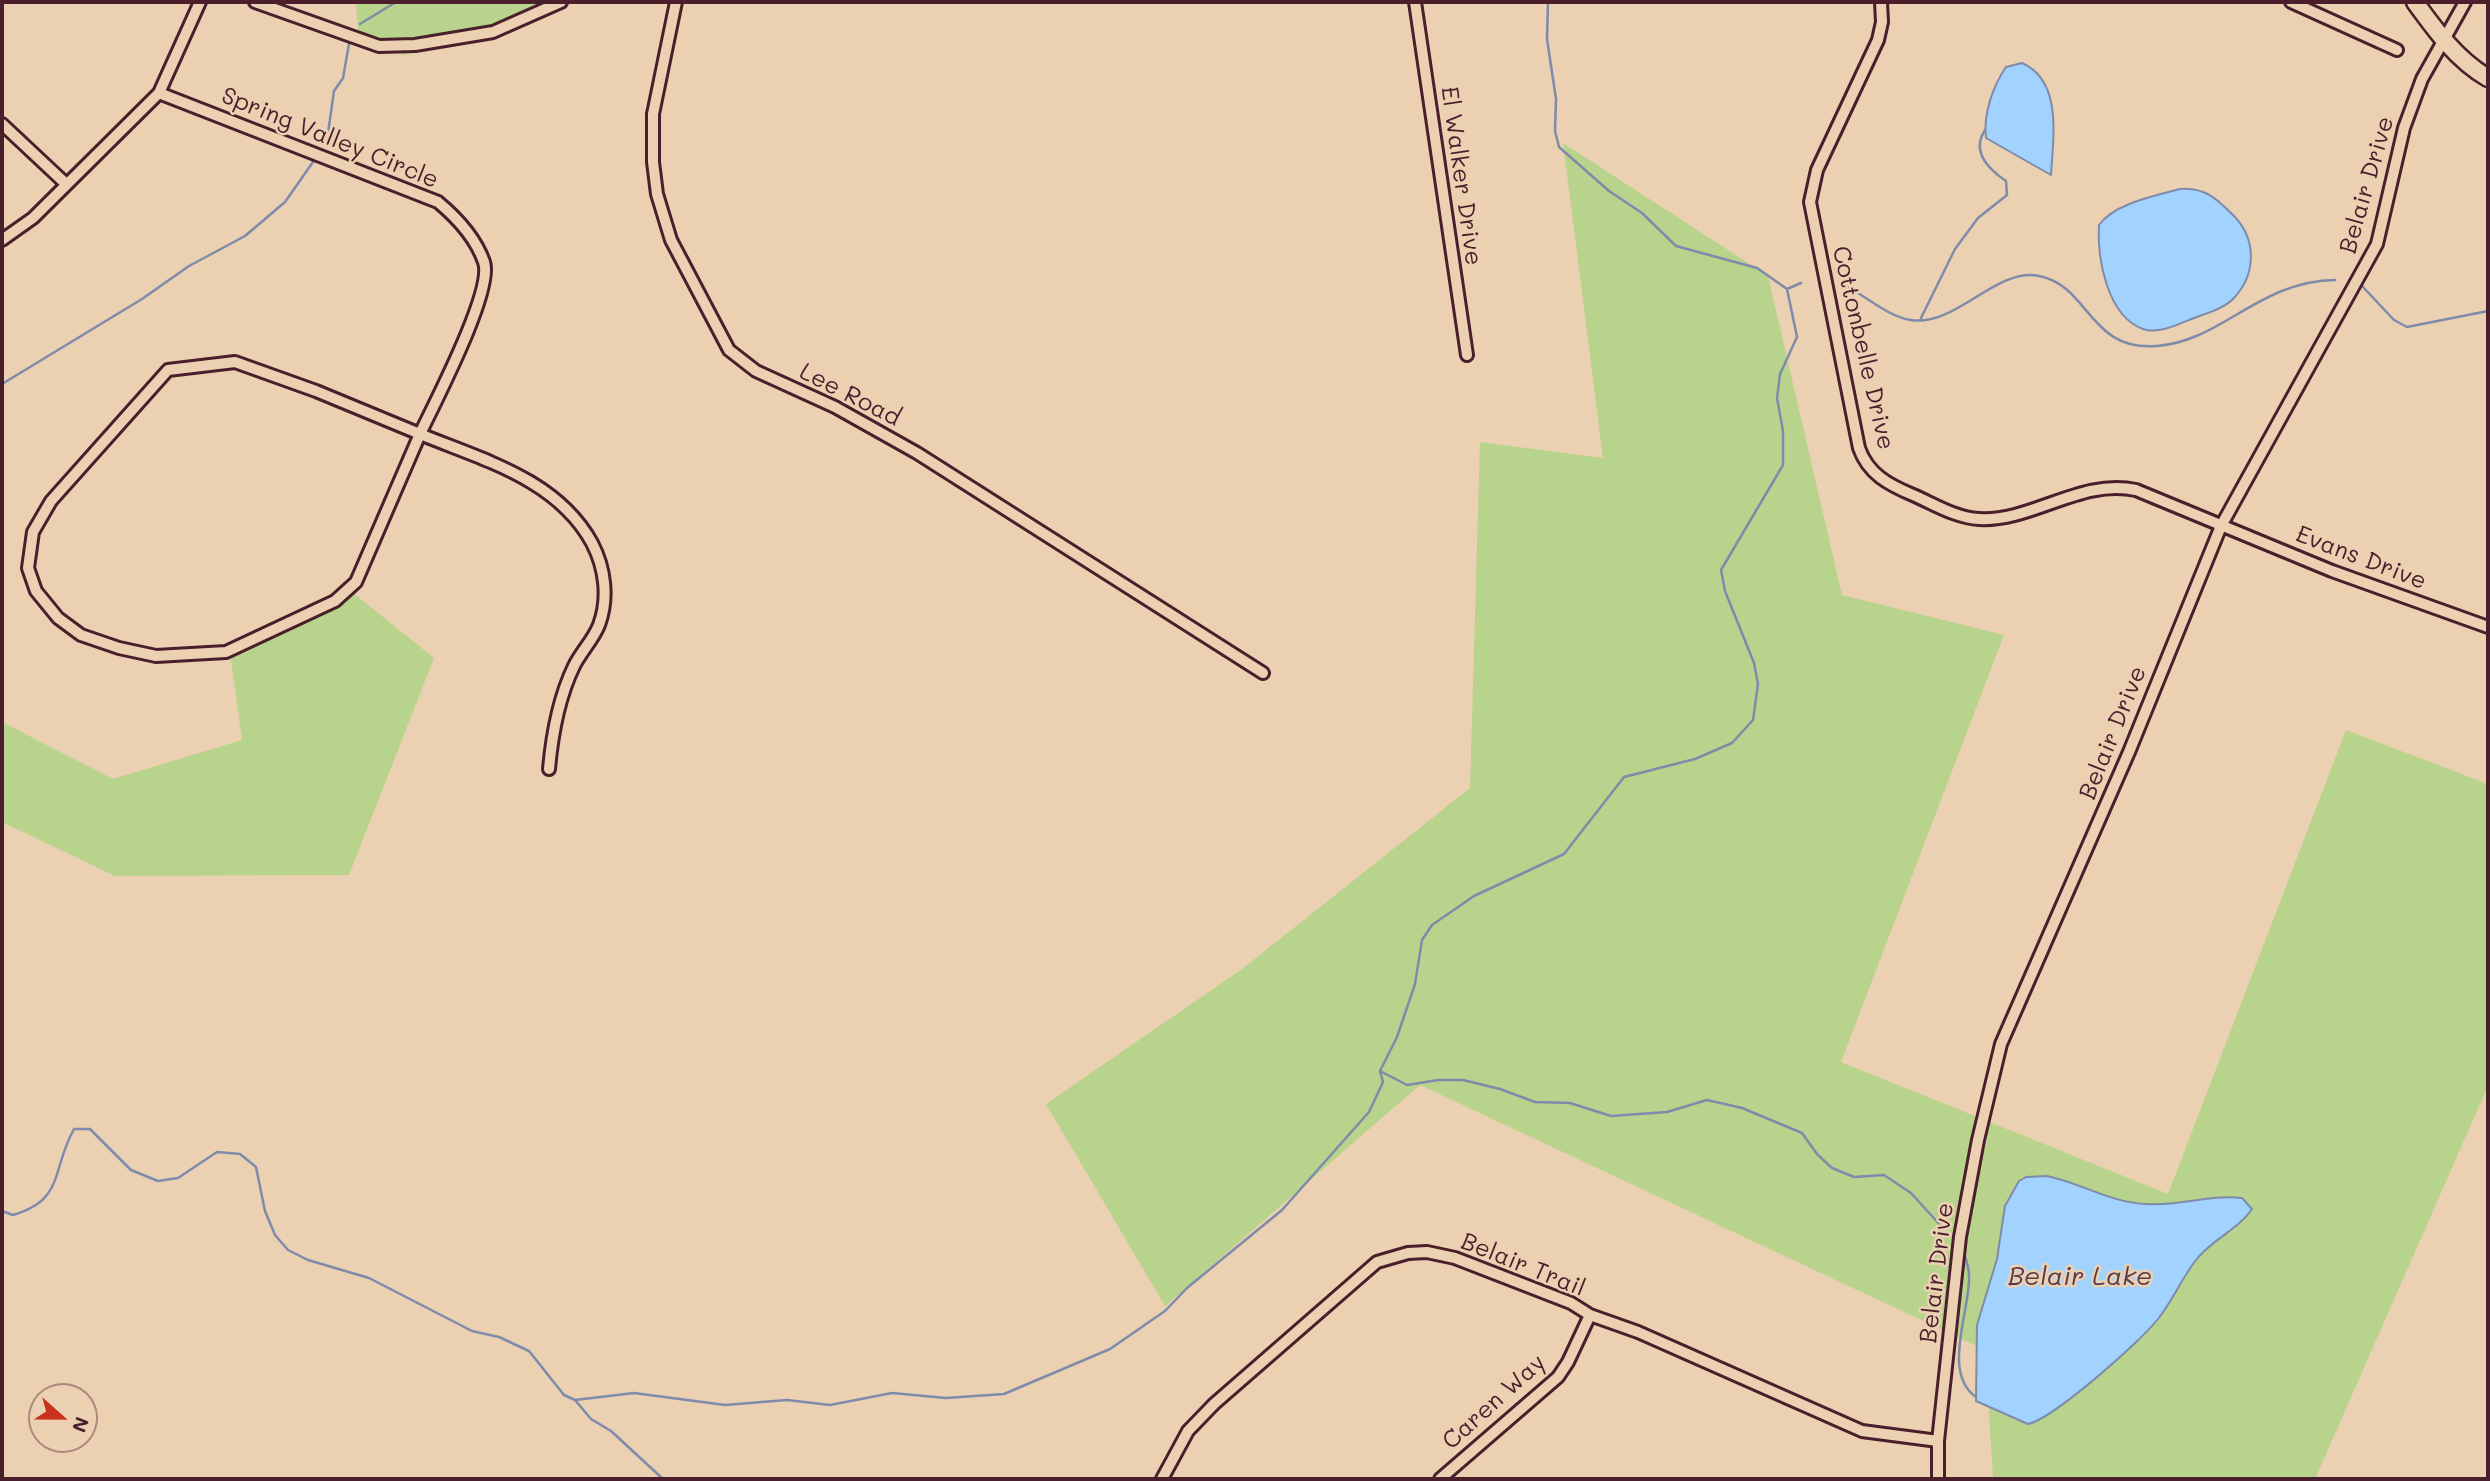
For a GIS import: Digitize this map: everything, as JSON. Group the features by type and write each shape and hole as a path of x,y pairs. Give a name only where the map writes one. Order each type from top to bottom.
{"street":[{"path":"2,240 33,218 65,183 159,93 200,2"},
{"path":"255,2 379,46 415,45 493,32 561,2"},
{"name":"Lee Road","path":"676,2 653,114 653,162 657,194 671,240 729,350 756,371 835,407 917,453 1263,673"},
{"name":"El Walker Drive","path":"1415,2 1467,355"},
{"name":"Cottonbelle Drive","path":"1881,2 1882,22 1878,40 1817,170 1810,202 1859,448 1864,459 1888,484 1972,518 1999,517 2104,487 2120,487 2136,489 2221,526"},
{"path":"2291,2 2397,50"},
{"path":"2415,2 2442,39 2473,70 2488,78"},
{"name":"Belair Drive","path":"1938,1479 1938,1441 1960,1237 1978,1140 2001,1044 2129,752 2221,526 2377,244 2404,128 2422,79 2465,2"},
{"name":"Spring Valley Circle","path":"159,93 438,202 466,231 485,264 481,293 470,326 356,582 335,601 226,652 156,656 119,648 81,635 58,618 36,591 28,568 33,532 51,501 168,370 235,362 316,391 420,434"},
{"path":"2,124 65,183"},
{"path":"420,434 540,486 569,509 599,557 605,584 599,625 574,667 551,739 549,769"},
{"name":"Evans Drive","path":"2221,526 2332,571 2488,627"},
{"name":"Belair Trail","path":"1161,1479 1188,1431 1214,1404 1377,1262 1408,1253 1427,1252 1455,1258 1571,1303 1590,1315 1637,1332 1861,1431 1938,1441"},
{"name":"Caren Way","path":"1440,1479 1558,1377 1590,1315"}],"green space":[{"path":"356,2 537,2 544,18 473,40 404,55 358,30"},
{"path":"1563,143 1768,276 1842,595 2004,635 1841,1062 2168,1194 2346,730 2488,784 2488,1086 2315,1479 1993,1479 1985,1350 1420,1085 1165,1306 1046,1104 1242,969 1470,788 1480,442 1603,458"},
{"path":"352,592 434,658 349,875 115,876 2,822 2,722 113,779 242,740 230,652"}],"water":[{"path":"2022,63 2035,71 2050,97 2054,128 2051,175 1986,138 1988,110 1997,83 2006,67"},
{"path":"2180,189 2204,192 2235,217 2242,226 2250,247 2250,269 2241,290 2223,306 2166,329 2143,329 2121,312 2113,299 2103,269 2099,225 2106,217 2125,206"},
{"name":"Belair Lake","path":"2047,1176 2132,1203 2169,1204 2230,1197 2242,1198 2252,1209 2240,1223 2202,1253 2149,1330 2076,1394 2040,1419 2028,1424 1976,1401 1977,1325 1997,1259 2005,1206 2019,1181 2026,1177"}],"waterway":[{"path":"360,24 396,2"},
{"path":"2,1211 13,1215 30,1209 49,1192 74,1129 90,1129 131,1170 158,1181 178,1178 217,1152 240,1154 256,1167 265,1211 275,1235 288,1250 308,1260 369,1278 472,1331 499,1337 529,1351 564,1395 575,1400 634,1393 725,1405 787,1400 830,1405 892,1393 946,1398 1004,1394 1110,1349 1165,1311 1187,1288 1282,1210 1369,1112 1383,1082 1380,1071 1397,1037 1415,984 1422,940 1432,925 1474,896 1564,854 1624,777 1695,759 1732,743 1753,720 1758,684 1754,663 1725,591 1721,570 1783,465 1783,431 1777,398 1780,374 1797,337 1787,289 1757,268 1676,246 1642,213 1609,191 1559,147 1555,131 1556,99 1547,39 1548,2"},
{"path":"322,142 328,133 334,91 343,78 349,44"},
{"path":"1921,318 1955,249 1978,218 2007,195 2006,181 1983,159 1980,145 1985,130"},
{"path":"2,384 142,299 189,266 245,236 285,202 313,162"},
{"path":"1849,288 1895,315 1911,320 1928,320 1960,307 2007,280 2039,276 2056,282 2069,292 2103,329 2117,339 2134,345 2157,346 2202,334 2284,290 2308,283 2335,280"},
{"path":"1787,289 1801,283"},
{"path":"2363,287 2394,320 2407,327 2488,311"},
{"path":"1380,1071 1407,1085 1438,1080 1463,1080 1500,1089 1535,1102 1570,1103 1611,1116 1667,1112 1707,1100 1742,1108 1802,1133 1817,1154 1832,1168 1854,1177 1884,1175 1911,1193 1942,1227"},
{"path":"1964,1253 1969,1272 1960,1340 1960,1373 1966,1386 1976,1397"},
{"path":"575,1400 591,1419 611,1431 663,1479"}]}
